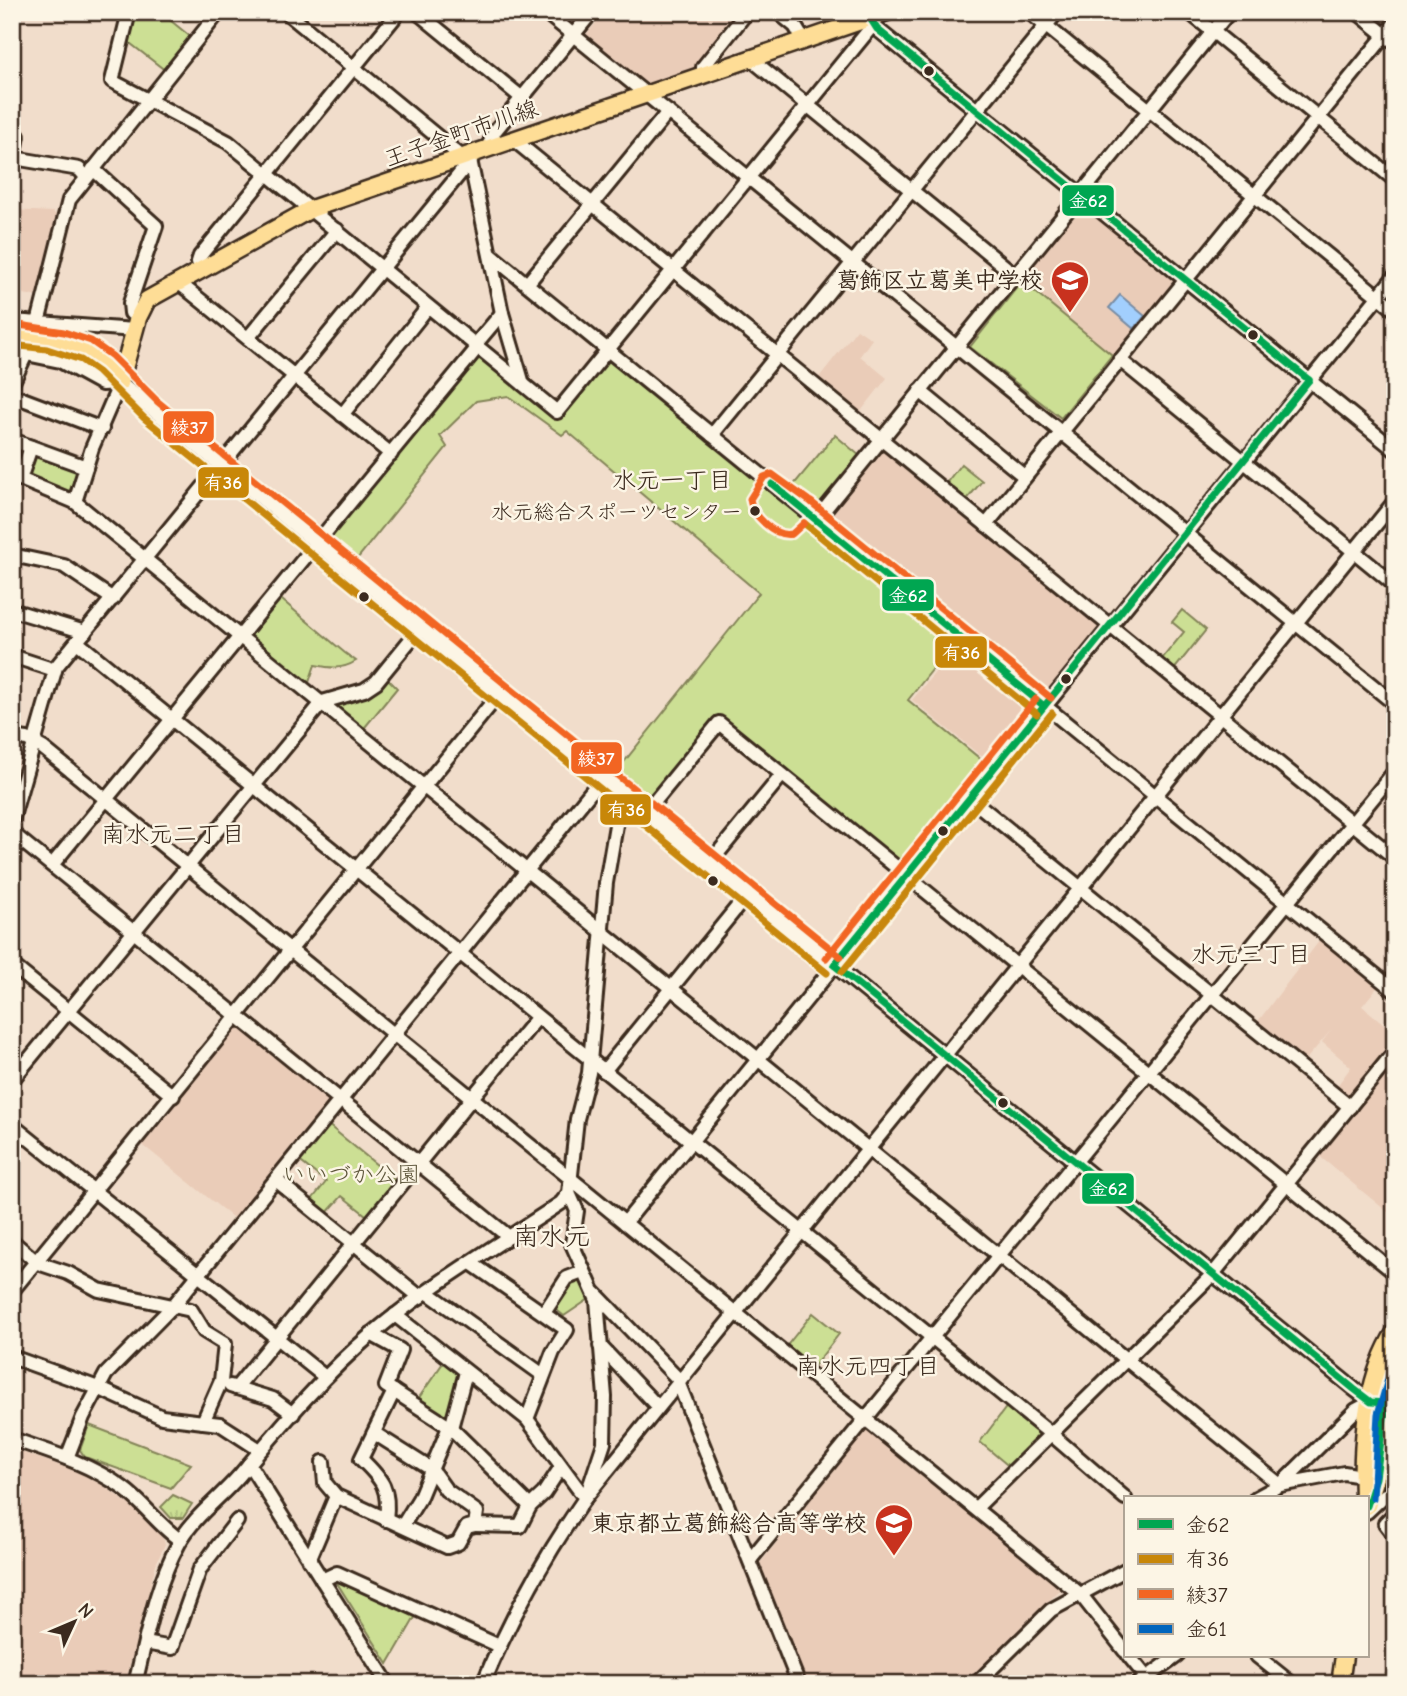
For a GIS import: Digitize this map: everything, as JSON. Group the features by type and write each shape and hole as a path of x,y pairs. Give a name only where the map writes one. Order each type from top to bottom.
{"main road":[{"name":"王子金町市川線","path":"120,383 136,324 147,300 200,265 311,209 880,16"},
{"path":"12,334 61,342 103,363 120,383"},
{"path":"12,343 31,339"},
{"path":"1368,1503 1376,1478 1378,1366 1395,1332"},
{"path":"1363,1496 1362,1476 1378,1403 1395,1348"},
{"path":"1343,1658 1343,1681"}],"street":[{"path":"129,12 112,81 228,142 557,412 880,16 977,109 1395,450"},
{"path":"12,384 31,339 64,210 89,173 219,12"},
{"path":"286,12 467,157 502,313 523,384"},
{"path":"200,265 267,174 399,12"},
{"path":"417,12 522,98"},
{"path":"545,12 1395,704"},
{"path":"488,149 492,135 592,12"},
{"path":"704,76 703,67 747,12"},
{"path":"778,12 795,26 804,41"},
{"path":"1029,12 1395,310"},
{"path":"712,435 1056,12"},
{"path":"1189,12 1395,180"},
{"path":"816,520 1229,12"},
{"path":"1357,12 1390,39"},
{"path":"986,525 1318,117 1390,39 1395,23"},
{"path":"751,59 1015,275"},
{"path":"527,284 668,112"},
{"path":"12,134 19,136 14,158 89,173 156,226 130,303 136,324 31,339 12,351"},
{"path":"514,140 1395,858"},
{"path":"12,820 55,670 383,269 467,157"},
{"path":"248,338 337,230"},
{"path":"491,255 1395,991"},
{"path":"625,1223 1395,276"},
{"path":"178,282 391,454"},
{"path":"342,415 428,307"},
{"path":"52,865 308,551 317,545 502,313"},
{"path":"12,321 31,339"},
{"path":"1120,360 1395,585"},
{"path":"75,502 120,383 1074,1162 1378,1403"},
{"path":"920,391 1025,477"},
{"path":"12,395 102,429"},
{"path":"12,440 86,467"},
{"path":"31,447 20,479 75,502 1280,1485 1344,1473 1362,1476"},
{"path":"483,1684 499,1646 549,1553 585,1498 1395,501"},
{"path":"12,555 64,566 113,599"},
{"path":"12,610 81,637 172,719 1051,1434 1124,1497"},
{"path":"12,1080 320,704 364,690 376,682 420,628"},
{"path":"12,656 55,670"},
{"path":"12,1291 500,694"},
{"path":"646,812 719,723 1395,1273"},
{"path":"12,737 36,742 976,1508 1081,1595 1124,1650"},
{"path":"750,1560 1395,771"},
{"path":"709,864 782,775"},
{"path":"67,1458 98,1388 120,1356 173,1306 199,1275 603,777"},
{"path":"585,1498 604,1443 606,1397 599,1346 597,1300 572,1244 577,1210 569,1193 569,1177 590,1059 601,932 616,825 618,789"},
{"path":"970,798 1350,1107"},
{"path":"12,833 509,1237"},
{"path":"604,1071 747,895"},
{"path":"12,965 173,1096"},
{"path":"236,1388 537,1018"},
{"path":"976,1508 1213,1274 1395,1052"},
{"path":"12,1125 325,1377"},
{"path":"276,1180 423,1294 543,1375"},
{"path":"135,1684 162,1580 180,1540 203,1511 325,1377 371,1334 423,1294 561,1203 569,1193"},
{"path":"12,1241 38,1262 68,1273 99,1290 141,1300 153,1299 191,1310 201,1328 225,1344 221,1381 203,1422"},
{"path":"471,1263 567,1330 543,1375 527,1419"},
{"path":"544,1312 567,1279 583,1272"},
{"path":"592,1290 679,1381 799,1684"},
{"path":"395,1315 527,1419 585,1498"},
{"path":"371,1334 400,1350 386,1386 450,1427 530,1506"},
{"path":"599,1346 658,1407"},
{"path":"12,1357 98,1388 162,1417 219,1424 260,1450"},
{"path":"403,1525 419,1499 450,1427 466,1372"},
{"path":"221,1381 273,1399 293,1414"},
{"path":"386,1520 389,1497 377,1475 360,1459 394,1391"},
{"path":"1260,1496 1280,1485 1356,1410 1378,1403"},
{"path":"374,1433 431,1469 446,1490 477,1512 475,1525"},
{"path":"12,1439 67,1458 122,1487 180,1540"},
{"path":"323,1462 325,1483 336,1496 453,1548 467,1527 520,1526 530,1506 544,1493 561,1467"},
{"path":"248,1464 388,1684"},
{"path":"1368,1513 1385,1495 1395,1491"},
{"path":"309,1560 336,1496"},
{"path":"1368,1514 1390,1518 1395,1536"},
{"path":"145,1643 172,1648 200,1569 237,1521"},
{"path":"976,1684 1051,1610 1124,1571"},
{"path":"322,1580 337,1573 499,1646"},
{"path":"1130,1658 1145,1682 1175,1658"},
{"path":"1260,1658 1292,1684"}],"shaded area":[{"path":"605,12 741,12 690,74 645,87 587,40 586,35"},
{"name":"葛飾区立葛美中学校","path":"1083,205 1176,279 1176,283 1062,423 1058,424 963,346 1077,206"},
{"path":"12,210 53,212 57,216 37,297 12,291"},
{"path":"857,329 872,339 860,356 887,378 858,415 817,380"},
{"path":"883,448 1099,621 1099,626 1043,697 826,516"},
{"path":"958,645 1032,706 987,761 912,700"},
{"path":"1323,936 1380,984 1362,1006 1395,1033 1395,1047 1350,1103 1334,1090 1351,1067 1322,1042 1332,1029 1303,1063 1256,1024"},
{"path":"240,1021 336,1099 237,1221 139,1142"},
{"path":"1395,1060 1395,1218 1318,1155"},
{"name":"東京都立葛飾総合高等学校","path":"866,1430 1061,1589 965,1684 808,1684 758,1566"},
{"path":"12,1449 74,1470 103,1485 132,1507 163,1538 165,1544 156,1564 125,1684 12,1684"}],"green space":[{"path":"133,12 167,12 165,16 192,38 166,71 126,40"},
{"path":"1022,281 1112,355 1061,418 970,347"},
{"path":"482,355 558,417 610,358 956,640 908,700 989,766 907,867 904,868 719,718 651,800 616,772 759,593 567,431 562,435 508,396 476,401 440,436 447,447 358,558 328,536 474,358"},
{"path":"835,435 860,456 816,508 791,488"},
{"path":"33,451 79,468 68,495 26,476"},
{"path":"961,464 982,481 965,502 944,486"},
{"path":"276,595 356,661 336,668 315,665 307,688 242,635"},
{"path":"1182,610 1206,630 1173,671 1161,660 1184,632 1172,622"},
{"path":"386,677 397,688 361,732 327,705"},
{"name":"いいづか公園","path":"327,1124 400,1184 371,1219 342,1196 325,1215 310,1202 326,1182 297,1159"},
{"path":"581,1280 592,1297 564,1316 553,1307 573,1282"},
{"path":"813,1313 839,1334 811,1370 785,1348"},
{"path":"445,1360 460,1371 448,1423 416,1402"},
{"path":"1008,1405 1046,1435 1012,1469 980,1442"},
{"path":"89,1425 191,1464 171,1488 85,1457 80,1450"},
{"path":"173,1495 192,1504 183,1518 171,1518 161,1507"},
{"path":"340,1581 417,1614 388,1664 337,1583"}],"water":[{"path":"1120,295 1145,316 1134,329 1109,308"}],"transit line":[{"name":"金62","path":"870,18 877,29 1309,380"},
{"name":"綾37","path":"13,324 64,332 91,341 112,356 158,402 841,957"},
{"name":"有36","path":"12,345 47,349 81,360 98,372 144,418 827,973"},
{"name":"金62","path":"834,965 1309,380"},
{"name":"綾37","path":"804,523 792,534 772,529 755,512 750,499 764,477 772,474 808,500"},
{"name":"金62","path":"772,484 1044,706"},
{"name":"綾37","path":"811,502 1051,698"},
{"name":"有36","path":"804,523 1037,714"},
{"name":"綾37","path":"826,958 1036,699"},
{"name":"有36","path":"842,972 1052,713"},
{"name":"金62","path":"834,965 1354,1389 1371,1402 1386,1403"},
{"name":"金61","path":"1373,1498 1378,1414 1395,1355"},
{"name":"金62","path":"1368,1503 1376,1478 1386,1403"}],"place":[{"name":"葛飾区立葛美中学校","path":"1070,314"},
{"name":"水元総合スポーツセンター","path":"755,511"},
{"name":"東京都立葛飾総合高等学校","path":"894,1557"}],"district":[{"name":"水元一丁目","path":"672,480"},
{"name":"南水元二丁目","path":"173,834"},
{"name":"水元三丁目","path":"1251,954"},
{"name":"南水元","path":"552,1236"},
{"name":"南水元四丁目","path":"868,1366"}]}
